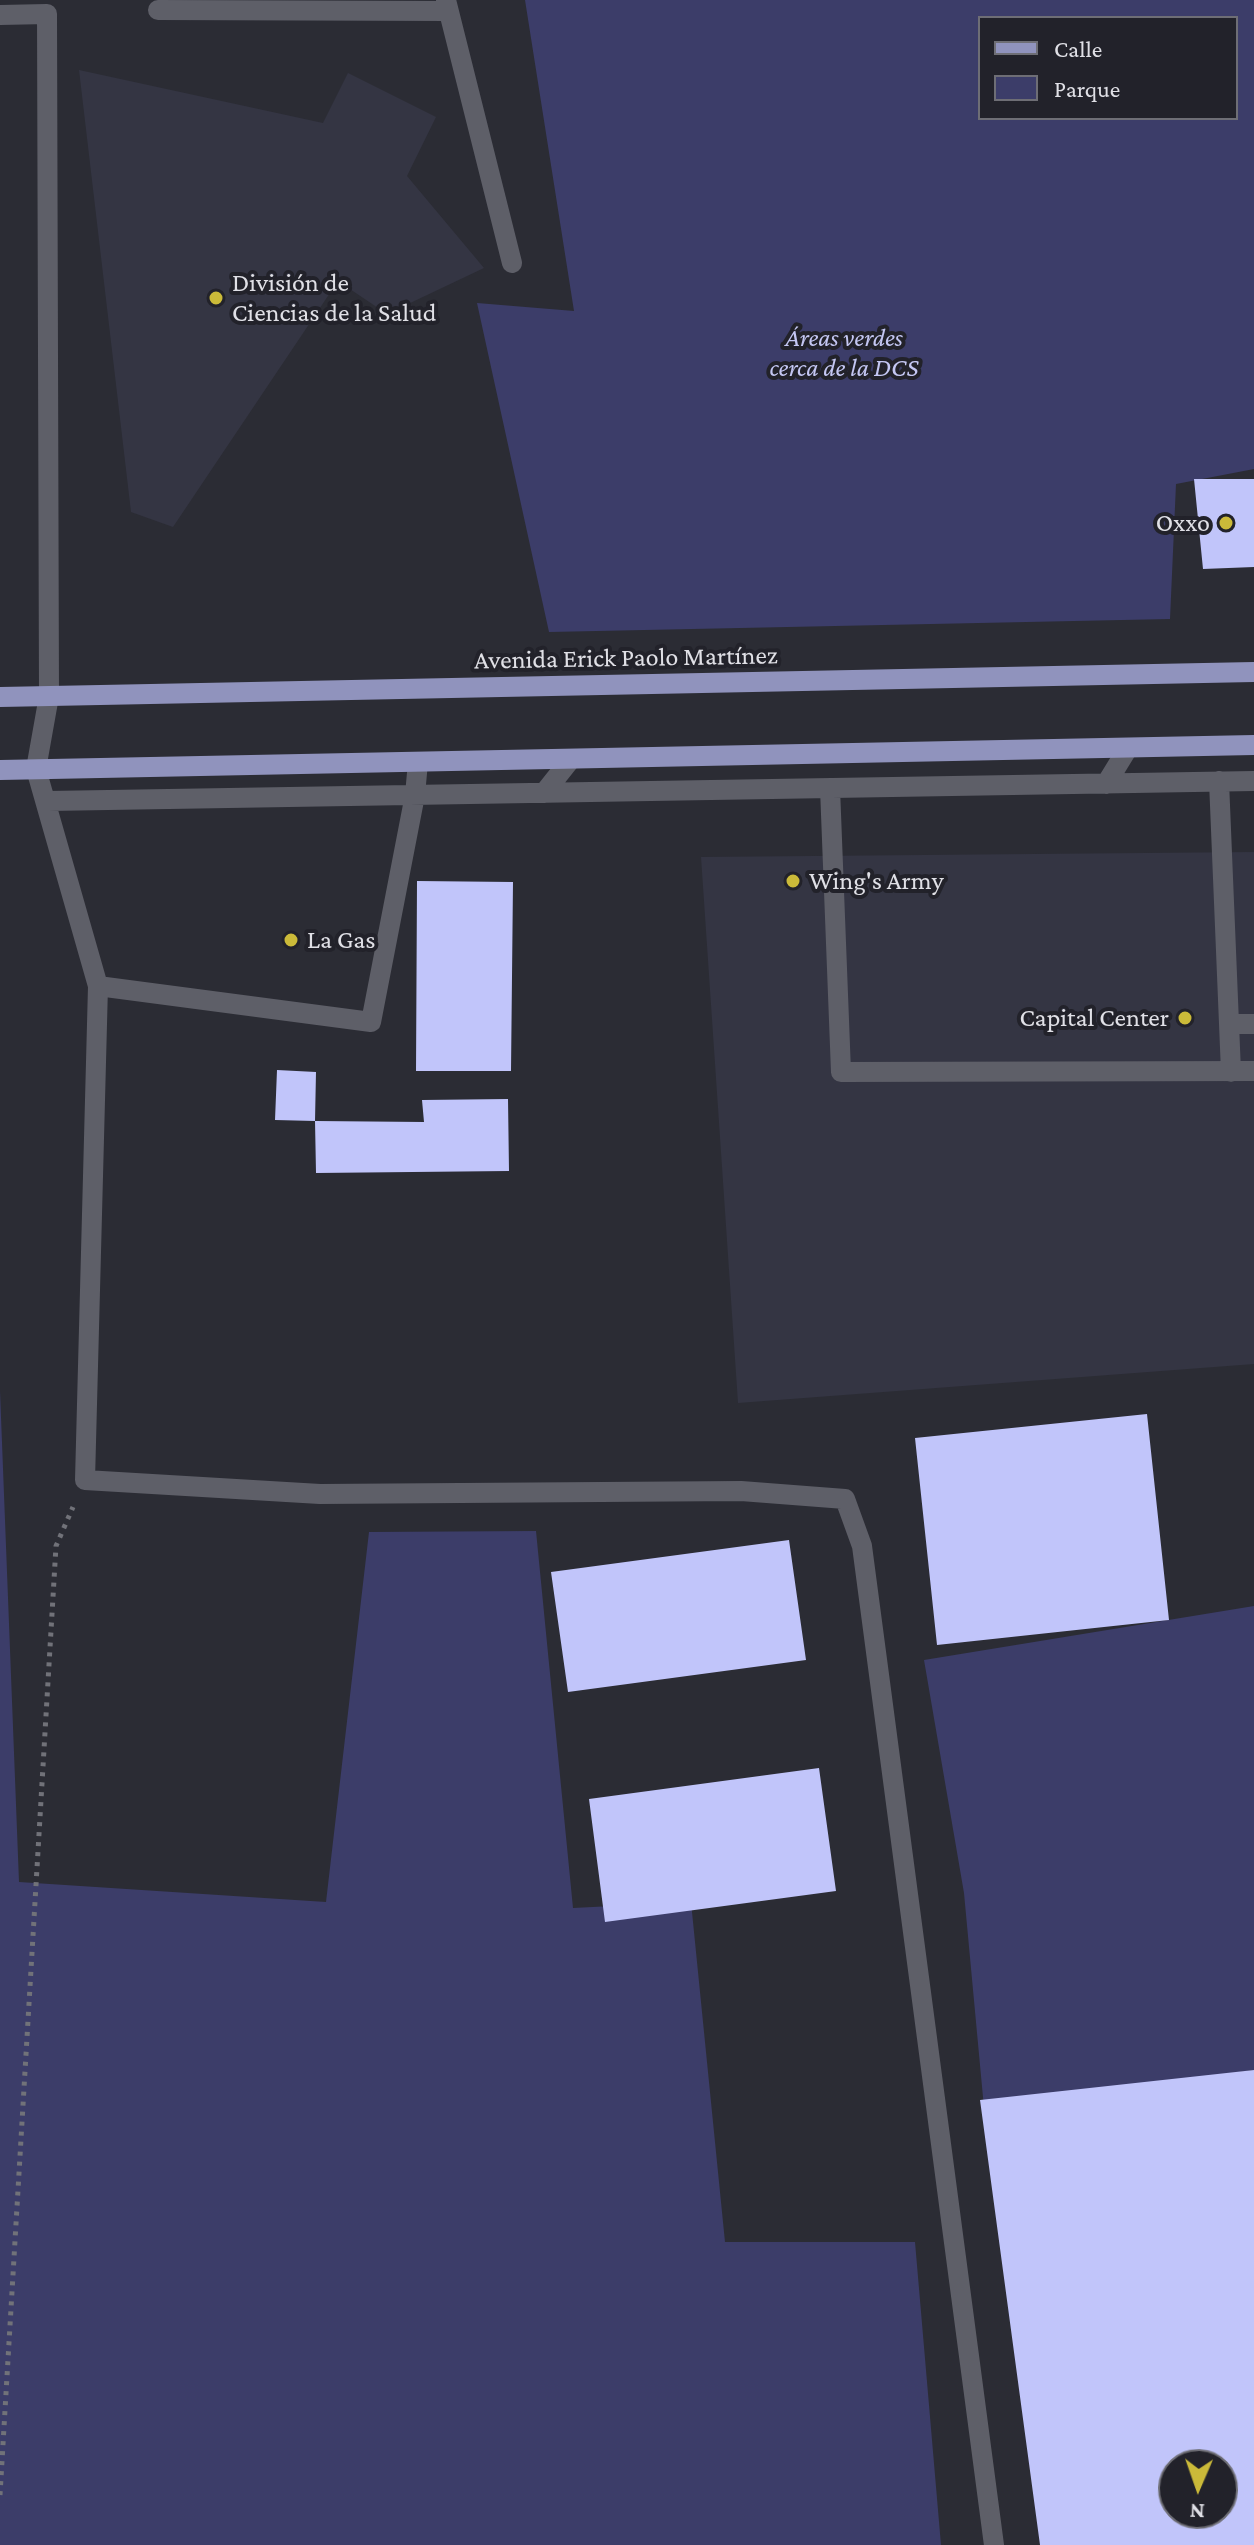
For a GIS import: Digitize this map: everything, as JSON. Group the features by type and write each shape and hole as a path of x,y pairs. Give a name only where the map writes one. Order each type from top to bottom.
{"main road":[{"name":"Avenida Erick Paolo Martínez","path":"0,697 1254,672"},
{"path":"0,770 1254,745"}],"street":[{"path":"158,10 446,6 512,263"},
{"path":"0,15 47,14 49,696 36,769 48,801 98,986 85,1480 320,1494 741,1491 845,1499 862,1546 994,2545"},
{"path":"1106,784 1128,748"},
{"path":"544,793 571,759"},
{"path":"98,986 371,1022 415,795 418,762"},
{"path":"1219,781 1231,1072"},
{"path":"48,801 1254,781"},
{"path":"830,788 841,1072 1254,1071"},
{"path":"1229,1024 1254,1024"}],"path":[{"path":"0,2495 56,1546 85,1480"}],"shaded area":[{"name":"División de Ciencias de la Salud","path":"79,70 323,123 348,73 436,117 407,176 484,268 387,314 338,281 173,527 131,512"},
{"name":"Capital Center","path":"1254,852 1254,1364 738,1403 701,857"}],"green space":[{"name":"Áreas verdes cerca de la DCS","path":"525,0 1254,0 1254,469 1176,484 1170,619 549,632 477,303 574,311"},
{"path":"0,1391 19,1882 326,1902 369,1532 536,1531 573,1908 691,1902 725,2242 915,2242 941,2545 0,2545"},
{"path":"1254,1606 1254,2070 984,2108 964,1893 924,1660"}],"building":[{"name":"Oxxo","path":"1194,479 1254,479 1254,567 1203,569"},
{"path":"417,881 513,882 511,1071 416,1071"},
{"path":"277,1070 316,1072 315,1121 275,1120"},
{"path":"508,1099 509,1171 316,1173 315,1121 424,1122 422,1100"},
{"path":"1147,1414 1169,1620 937,1645 915,1438"},
{"path":"789,1540 806,1660 568,1692 551,1572"},
{"path":"819,1768 836,1891 605,1922 589,1799"},
{"path":"1254,2070 1254,2545 1040,2545 980,2100"}],"place":[{"name":"División de Ciencias de la Salud","path":"216,298"},
{"name":"Oxxo","path":"1226,523"},
{"name":"Wing's Army","path":"793,881"},
{"name":"La Gas","path":"291,940"},
{"name":"Capital Center","path":"1185,1018"}]}
